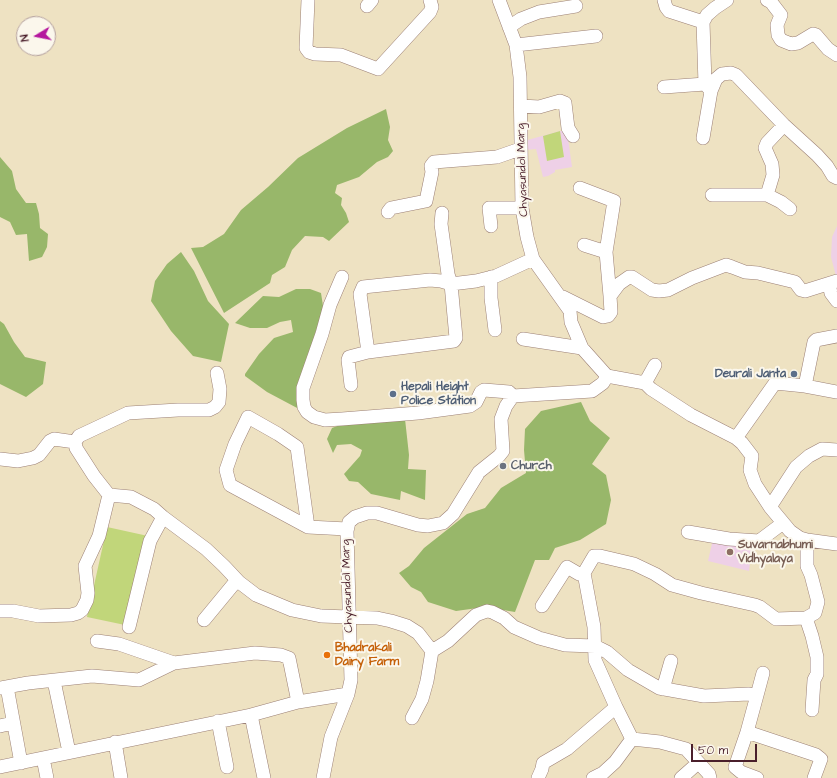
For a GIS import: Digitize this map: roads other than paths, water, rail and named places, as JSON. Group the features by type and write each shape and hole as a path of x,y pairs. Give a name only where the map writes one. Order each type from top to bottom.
{"street":[{"path":"308,0 306,48 309,52 315,54 341,55 378,69 430,12 432,7 430,0"},
{"name":"Chyasundol Marg","path":"499,0 516,46 520,77 522,208 527,237 533,259 570,311 571,322 582,348 607,376"},
{"path":"664,0 669,11 703,22"},
{"path":"703,138 708,88 703,22 707,15 728,0"},
{"path":"767,0 771,2 781,15 777,25 778,35 781,40 791,44 798,43 813,34 816,35 828,49 837,55"},
{"path":"509,27 520,19 539,12 576,6"},
{"path":"516,46 596,36"},
{"path":"664,87 708,88 722,74 732,73 784,126 817,155 827,166 833,176 837,178"},
{"path":"521,106 539,107 560,101 564,103 568,128 573,136"},
{"path":"767,195 772,175 772,164 765,148 767,143 784,126"},
{"path":"388,212 391,208 426,201 434,162 497,157 520,149"},
{"path":"560,295 603,317 608,316 611,312 606,252 614,201 580,188"},
{"path":"712,195 767,195 782,202 790,209"},
{"path":"491,226 489,208 522,208"},
{"path":"351,385 348,360 349,357 368,352 454,341 456,338 451,284 448,274 441,224 442,214"},
{"path":"584,244 606,252"},
{"path":"368,352 360,294 363,287 430,280 451,284 476,281 491,277 533,259"},
{"path":"610,296 619,284 629,277 632,277 652,290 668,290 699,275 726,266 745,272 758,273 795,282 801,290 816,288 833,283 831,292 837,301"},
{"path":"342,277 330,305 304,388 304,407 307,412 314,417 325,420 342,419 418,413 464,407 470,406 476,402 481,392 484,390 509,392 513,396 592,390 602,383 607,376 645,383 651,389 691,416 736,438 742,443 752,456 750,470 754,484 770,507 790,531 800,538 807,540 837,544"},
{"path":"491,277 494,330"},
{"path":"805,386 814,342 816,340 837,336"},
{"path":"523,339 582,348"},
{"path":"645,383 655,365"},
{"path":"217,373 220,390 219,402 215,407 209,410 128,413 79,436 75,442 76,448 94,476 109,495 131,497 154,510 206,549 237,580 256,595 292,610 321,616 377,618 407,626 418,633 432,651 427,681 422,699 412,718"},
{"path":"736,438 775,383 805,386 837,392"},
{"name":"Chyasundol Marg","path":"323,778 331,737 348,694 351,680 347,529 349,522 355,517 367,513 377,513 418,525 428,526 443,523 453,514 479,472 503,451 501,419 506,406 513,396"},
{"path":"308,528 297,447 248,417 235,444 226,470 230,485 308,528 347,529"},
{"path":"0,459 18,460 33,458 39,455 50,441 54,439 75,442"},
{"path":"770,507 792,473 808,456 822,449 837,450"},
{"path":"0,611 13,611 39,616 71,615 82,610 88,593 86,566 99,536 109,495"},
{"path":"129,627 150,541 163,517"},
{"path":"688,532 729,539 759,541 783,523"},
{"path":"632,739 616,708 595,660 594,627 584,573 594,556 634,564 655,574 672,585 755,605 776,619 806,618 815,613 818,602 812,575 807,566 807,540"},
{"path":"542,606 568,566 579,574 584,573"},
{"path":"204,620 237,580"},
{"path":"432,651 448,641 476,615 487,611 504,618 514,627 538,638 565,645 595,646 607,652 632,673 659,688 704,696 749,694 756,699"},
{"path":"806,618 817,657 817,674 814,680 812,710"},
{"path":"97,641 119,644 174,663"},
{"path":"21,763 13,723 3,688 28,683 92,676 139,680 174,663 255,653 281,655 289,658 298,702"},
{"path":"663,689 671,661"},
{"path":"757,778 741,772 735,767 747,732 762,673"},
{"path":"54,681 69,752"},
{"path":"0,767 251,715 298,702 348,694"},
{"path":"538,778 543,762 567,749 616,708"},
{"path":"251,715 264,778"},
{"path":"218,722 227,767"},
{"path":"0,726 13,723"},
{"path":"747,732 816,755 821,759 814,778"},
{"path":"632,739 660,742 686,749 709,774 710,778"},
{"path":"593,778 603,773 615,762 632,739"},
{"path":"115,742 121,778"},
{"path":"43,758 47,778"},
{"path":"681,778 698,763"}],"place":[{"name":"Deurali Janta","path":"794,374"},
{"name":"Hepali Height Police Station","path":"393,394"},
{"name":"Church","path":"503,466"},
{"name":"Suvarnabhumi Vidhyalaya","path":"730,552"},
{"name":"Bhadrakali Dairy Farm","path":"327,655"}]}
